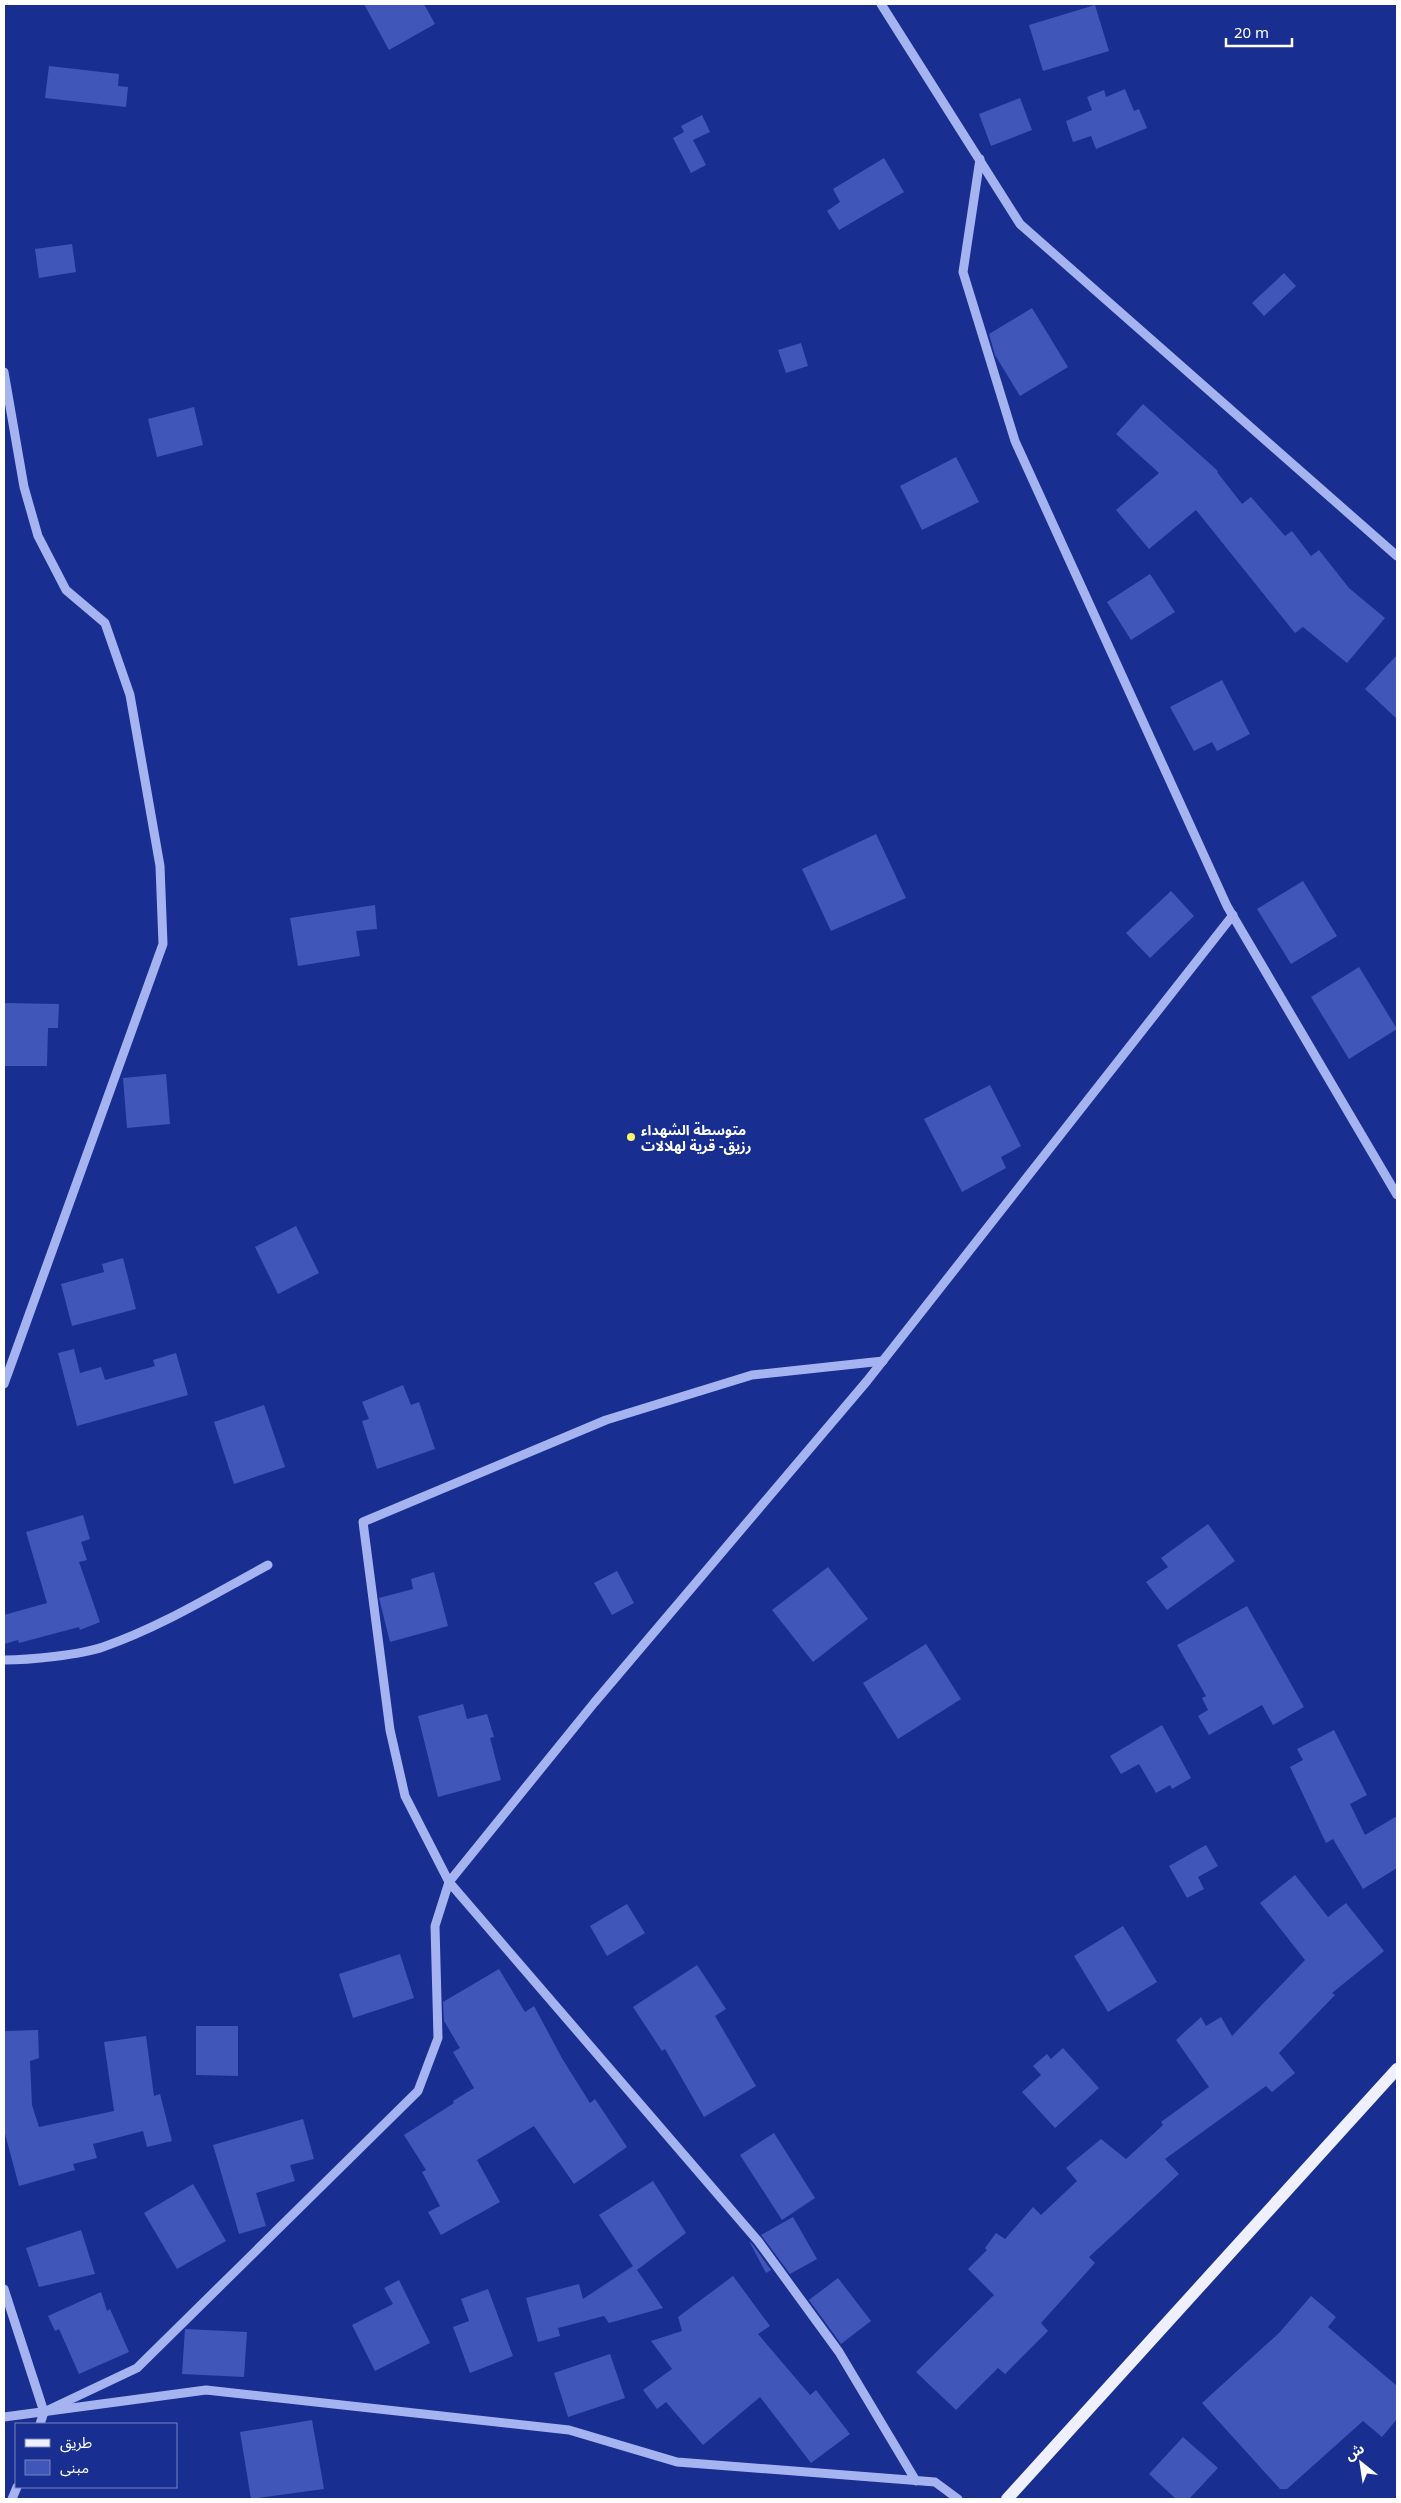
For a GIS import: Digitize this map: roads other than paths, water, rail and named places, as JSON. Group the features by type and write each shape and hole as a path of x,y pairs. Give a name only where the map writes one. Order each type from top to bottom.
{"main road":[{"path":"1007,2499 1397,2068"}],"street":[{"path":"881,4 1020,224 1397,556"},
{"path":"980,159 963,272 1015,441 1233,915 1397,1195"},
{"path":"4,372 24,487 38,536 66,590 106,623 130,696 160,866 163,944 4,1384"},
{"path":"44,2412 137,2368 418,2091 438,2038 435,1926 449,1882 594,1703 883,1361 1233,915"},
{"path":"883,1361 752,1375 606,1420 363,1522 390,1730 405,1796 449,1882 758,2241 839,2352 916,2481"},
{"path":"4,1660 23,1660 100,1648 148,1629 268,1565"},
{"path":"4,2289 44,2412 40,2423"},
{"path":"4,2416 206,2390 569,2430 677,2462 935,2482 958,2499"}],"place":[{"name":"متوسطة الشهداء رزيق- قرية لهلالات","path":"631,1137"}]}
